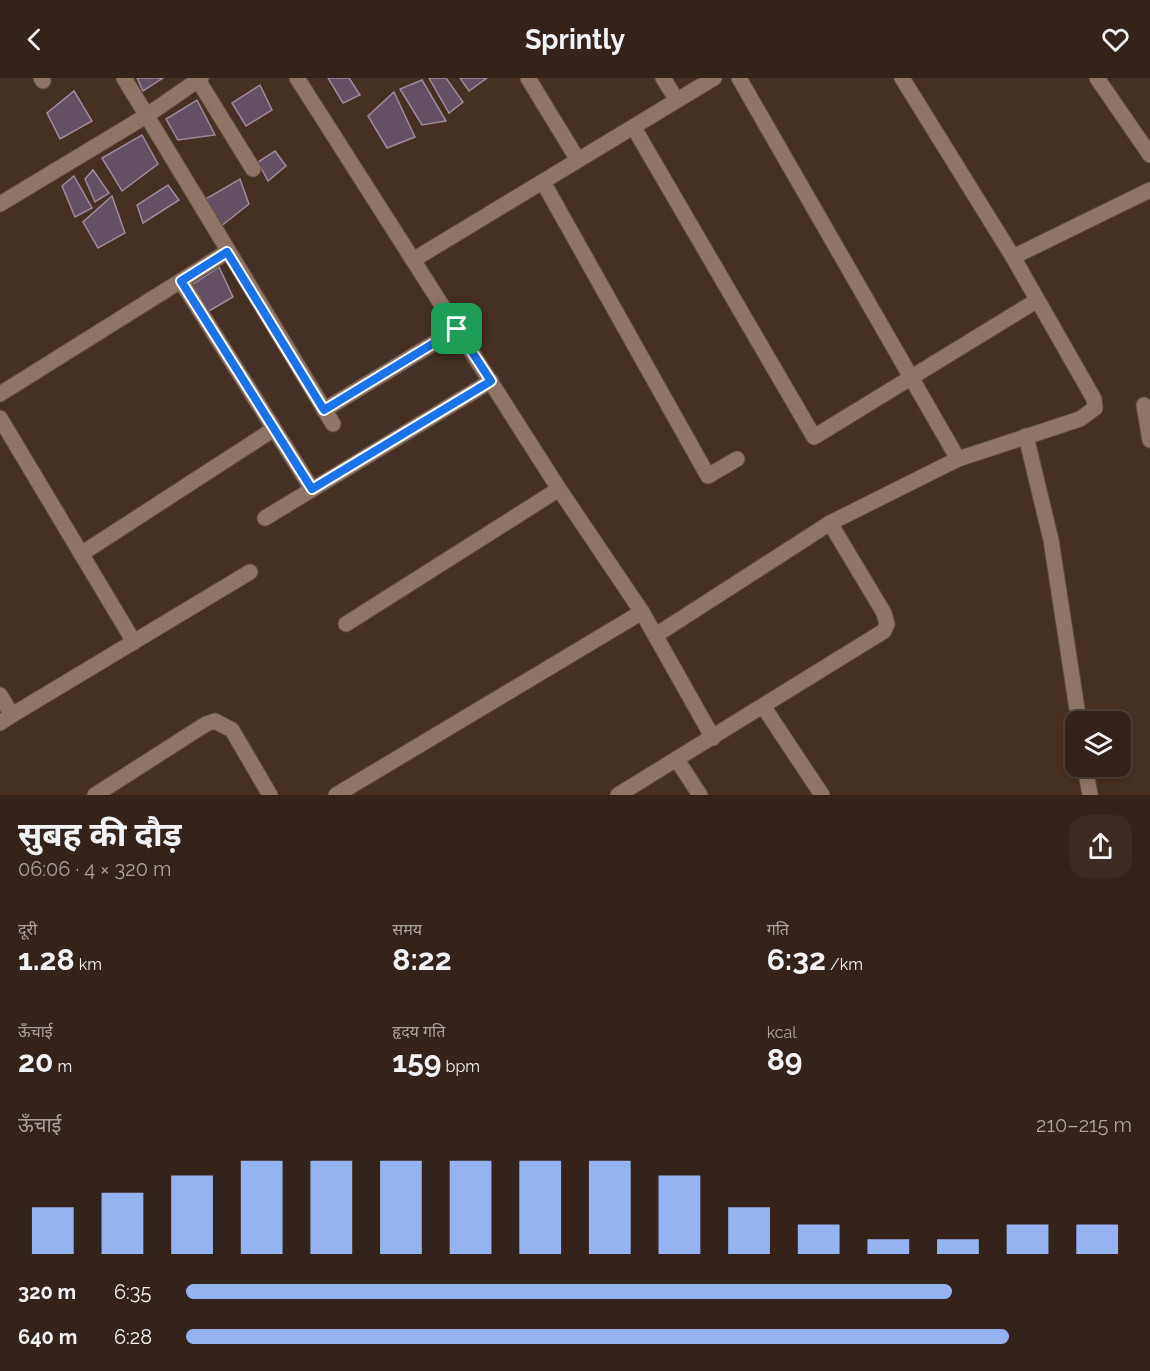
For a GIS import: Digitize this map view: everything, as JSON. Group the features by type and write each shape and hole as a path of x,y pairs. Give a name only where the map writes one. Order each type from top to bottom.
{"street":[{"path":"124,78 227,252 333,424"},
{"path":"297,78 559,489 642,612 713,738"},
{"path":"528,78 579,160"},
{"path":"663,78 676,99"},
{"path":"413,260 714,78"},
{"path":"739,78 958,459"},
{"path":"656,635 830,523 958,459 1080,419 1095,408 1094,399 1036,301 1013,256 902,78"},
{"path":"1097,78 1150,155"},
{"path":"0,204 146,116 199,79 253,169"},
{"path":"634,128 814,437 1036,301"},
{"path":"543,182 708,476 737,459"},
{"path":"1013,256 1150,190"},
{"path":"0,394 227,252"},
{"path":"181,281 312,489"},
{"path":"324,410 457,329"},
{"path":"265,518 491,381"},
{"path":"1144,405 1150,440"},
{"path":"0,418 134,642"},
{"path":"81,554 274,429"},
{"path":"1026,436 1051,540 1076,711"},
{"path":"346,624 559,489"},
{"path":"618,795 884,631 887,624 884,613 830,523"},
{"path":"0,695 6,719 250,572"},
{"path":"336,795 642,612"},
{"path":"763,706 822,795"},
{"path":"95,795 214,721 231,730 270,795"},
{"path":"677,760 700,795"},
{"path":"1087,777 1090,795"}],"building":[{"path":"137,78 163,78 143,91"},
{"path":"328,78 349,78 360,95 343,103"},
{"path":"429,78 446,78 463,102 449,113"},
{"path":"460,78 487,78 469,91"},
{"path":"422,80 446,121 422,125 400,89"},
{"path":"260,85 272,110 246,126 232,103"},
{"path":"74,91 92,121 60,139 47,113"},
{"path":"394,92 415,137 387,148 368,116"},
{"path":"197,100 215,135 178,140 166,119"},
{"path":"142,135 158,164 122,191 102,158"},
{"path":"275,151 286,166 268,181 258,162"},
{"path":"93,170 109,193 95,202 85,179"},
{"path":"74,176 92,208 75,217 62,186"},
{"path":"240,179 249,204 220,227 204,200"},
{"path":"168,185 179,200 143,223 137,205"},
{"path":"112,196 125,233 98,248 83,222"},
{"path":"219,267 233,297 209,311 188,287"}],"route":[{"path":"227,252 324,410 457,329 491,381 312,489 181,281 227,252"}]}
